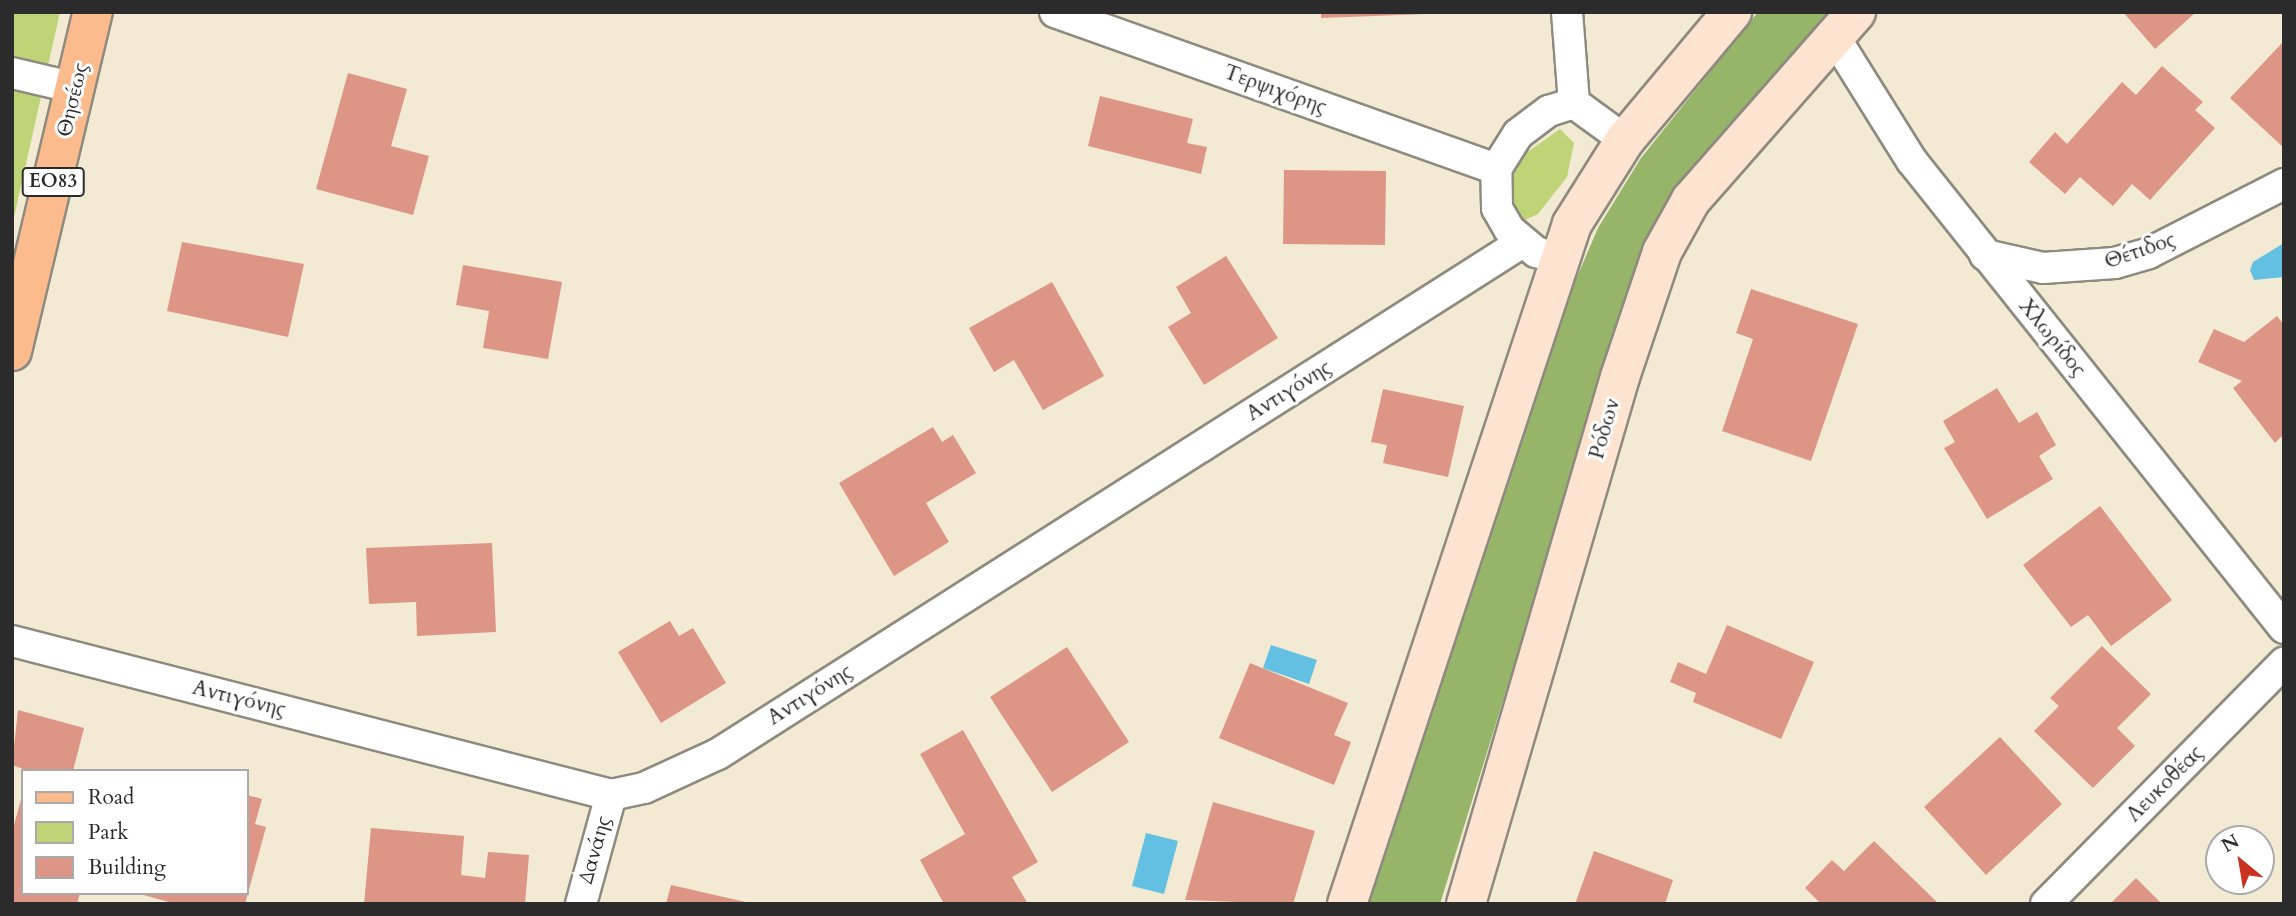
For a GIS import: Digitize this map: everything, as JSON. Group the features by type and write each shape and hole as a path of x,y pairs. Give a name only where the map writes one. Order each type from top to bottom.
{"main road":[{"name":"Θησέως","path":"12,351 93,12"}],"street":[{"name":"Τερψιχόρης","path":"1055,12 1496,169"},
{"path":"1567,12 1574,103 1625,140"},
{"path":"1348,904 1572,223 1625,140 1732,12"},
{"name":"Χλωρίδος","path":"1846,25 1912,161 2284,628"},
{"name":"Ρόδων","path":"1466,904 1620,377 1662,252 1691,200 1846,25"},
{"path":"12,73 76,88"},
{"path":"1559,259 1521,243 1497,208 1496,169 1517,134 1549,111 1574,103"},
{"name":"Θέτιδος","path":"1985,255 2043,268 2086,269 2115,263 2148,253 2284,184"},
{"name":"Αντιγόνης","path":"12,641 611,795 645,788 718,754 1521,243"},
{"name":"Λευκοθέας","path":"2046,904 2284,663"},
{"name":"Δανάης","path":"581,904 611,795"}],"green space":[{"path":"12,12 60,12 12,226"},
{"path":"1758,12 1830,12 1673,194 1638,265 1440,904 1363,904 1568,298 1598,228 1641,158"},
{"path":"1560,129 1574,143 1567,177 1538,214 1523,221 1512,207 1505,185 1519,158"}],"water":[{"path":"2284,243 2284,277 2254,280 2250,270 2253,262"},
{"path":"1271,645 1317,660 1309,684 1263,668"},
{"path":"1146,833 1178,841 1164,894 1132,886"}],"building":[{"path":"1321,12 1427,12 1427,14 1321,18"},
{"path":"2123,12 2196,12 2155,49"},
{"path":"2284,41 2284,148 2230,98"},
{"path":"2162,66 2203,102 2195,110 2215,128 2150,200 2132,184 2113,206 2080,177 2065,194 2029,162 2055,132 2067,144 2122,82 2136,95"},
{"path":"348,73 407,89 391,146 429,156 413,215 316,189"},
{"path":"1100,96 1193,119 1187,143 1207,147 1201,174 1088,146"},
{"path":"1284,170 1386,171 1385,245 1283,244"},
{"path":"182,242 304,264 288,337 167,311"},
{"path":"1226,256 1278,338 1204,385 1168,327 1191,313 1176,287"},
{"path":"463,265 562,282 548,359 483,348 489,311 456,305"},
{"path":"1052,282 1104,376 1043,410 1014,360 994,372 969,328"},
{"path":"1751,289 1858,324 1811,461 1722,431 1753,339 1736,333"},
{"path":"2277,316 2284,325 2284,434 2275,443 2233,388 2242,381 2198,362 2214,329 2244,342"},
{"path":"1997,388 2019,423 2037,412 2056,445 2039,456 2053,479 1987,519 1944,448 1955,442 1943,421"},
{"path":"1383,389 1464,406 1448,477 1383,463 1387,445 1371,442"},
{"path":"933,427 942,442 953,435 976,473 926,503 949,542 894,576 839,483"},
{"path":"2100,506 2172,600 2111,646 2088,615 2071,627 2023,565"},
{"path":"492,543 496,632 417,636 416,602 369,604 366,548"},
{"path":"670,621 679,636 693,628 726,683 661,723 618,652"},
{"path":"1727,625 1814,662 1781,739 1693,702 1696,693 1670,682 1678,662 1706,674"},
{"path":"2102,646 2151,694 2117,728 2135,746 2093,788 2034,731 2059,706 2050,698"},
{"path":"1067,647 1129,742 1052,792 990,697"},
{"path":"1250,663 1348,703 1334,735 1351,742 1334,785 1219,738"},
{"path":"18,710 84,728 74,769 23,769 12,765"},
{"path":"963,730 1038,862 1012,877 1028,904 944,904 920,860 965,834 920,754"},
{"path":"2000,737 2062,804 1986,875 1924,807"},
{"path":"248,795 262,799 255,824 266,827 248,893"},
{"path":"21,800 21,895 79,895 77,904 12,904 12,832"},
{"path":"1213,802 1315,831 1293,904 1185,900"},
{"path":"371,828 464,836 461,875 485,878 488,852 529,855 525,904 364,904"},
{"path":"1874,841 1939,904 1821,904 1805,888 1832,860 1844,871"},
{"path":"1594,851 1673,880 1665,904 1575,904"},
{"path":"2136,878 2162,904 2110,904"},
{"path":"671,885 750,903 750,904 666,904"},
{"path":"144,895 247,895 245,904 176,904"}]}
